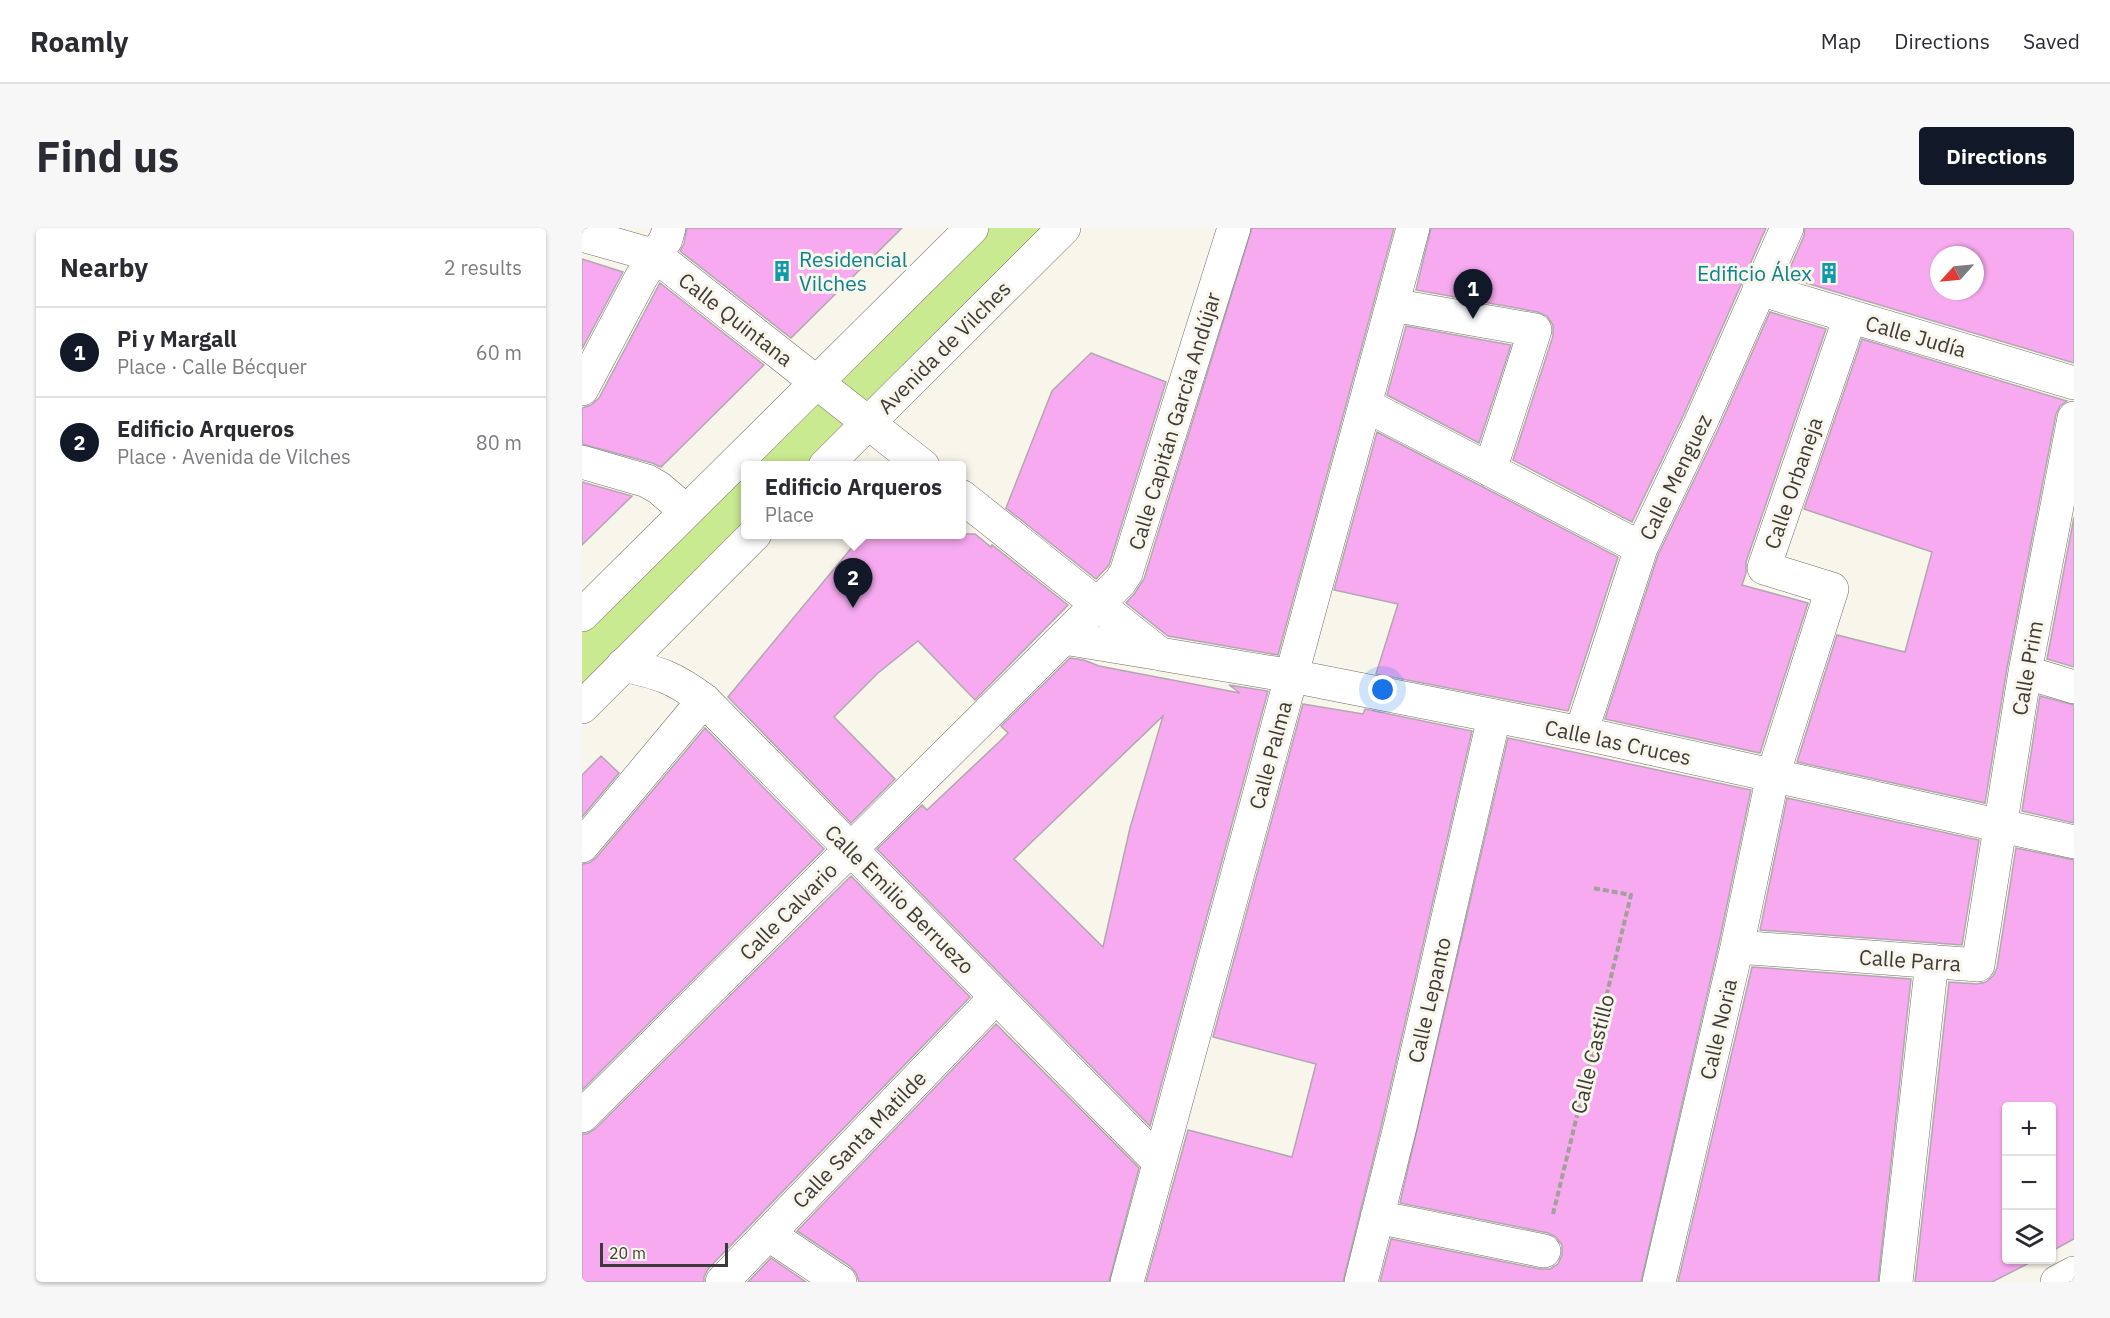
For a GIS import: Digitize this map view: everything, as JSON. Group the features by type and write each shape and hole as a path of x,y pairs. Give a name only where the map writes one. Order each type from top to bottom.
{"street":[{"path":"582,615 972,228"},
{"name":"Avenida de Vilches","path":"829,461 1064,228"},
{"name":"Calle Capitán García Andújar","path":"1097,605 1126,573 1234,228"},
{"name":"Calle Palma","path":"1127,1282 1413,228"},
{"name":"Calle Menguez","path":"1581,733 1641,548 1701,422 1786,228"},
{"path":"582,235 662,242 582,389"},
{"name":"Calle Quintana","path":"662,242 815,383 869,422"},
{"name":"Calle Judía","path":"1759,289 2074,383"},
{"path":"1392,305 1535,330 1490,470"},
{"name":"Calle Orbaneja","path":"1773,775 1832,590 1764,568 1850,317"},
{"path":"1365,405 1641,548"},
{"name":"Calle Prim","path":"2000,825 2025,672 2065,517 2074,418"},
{"path":"869,422 918,461"},
{"path":"582,462 647,481 659,488 686,512"},
{"path":"966,500 1097,605"},
{"path":"582,706 750,539"},
{"name":"Calle Calvario","path":"582,1116 1097,605"},
{"name":"Calle las Cruces","path":"1097,605 1160,654"},
{"name":"Calle las Cruces","path":"1064,638 1292,676 1581,733 2074,842"},
{"name":"Calle Emilio Berruezo","path":"623,665 660,673 681,683 704,700 1159,1162"},
{"path":"2025,672 2074,687"},
{"path":"582,846 704,700"},
{"name":"Calle Lepanto","path":"1361,1282 1400,1127 1494,717"},
{"name":"Calle Noria","path":"1659,1282 1737,947 1773,775"},
{"name":"Calle Parra","path":"1737,947 1978,965 2000,825"},
{"path":"1896,1282 1932,961"},
{"name":"Calle Santa Matilde","path":"722,1282 996,997"},
{"path":"1377,1217 1544,1251"},
{"path":"768,1234 840,1282"},
{"path":"2057,1282 2074,1273"}],"path":[{"name":"Calle Castillo","path":"1544,1251 1631,895 1593,888"}],"green space":[{"path":"987,228 1049,228 814,461 753,461"},
{"path":"741,472 741,534 582,691 582,630"}],"building":[{"name":"Residencial Vilches","path":"687,228 902,228 791,338 680,251"},
{"path":"1252,228 1394,228 1278,655 1168,636 1126,603 1144,579"},
{"path":"1431,228 1766,228 1684,414 1632,522 1513,460 1553,336 1553,325 1547,316 1538,312 1416,290"},
{"path":"1805,228 2074,228 2074,363 1786,277 1804,236"},
{"path":"582,259 623,272 582,349"},
{"path":"660,283 764,365 661,467 582,444 582,408 591,405 599,398"},
{"path":"1770,312 1826,329 1746,562 1746,573 1742,585 1808,603 1760,753 1605,719 1658,555 1718,430"},
{"path":"1406,326 1511,345 1479,443 1387,395"},
{"path":"1862,339 2067,401 2060,406 2056,414 2007,668 1985,803 1797,762 1837,635 1905,652 1932,552 1804,509"},
{"path":"1091,353 1166,382 1109,565 1096,579 1006,508 1052,391"},
{"path":"1377,432 1618,557 1568,711 1376,674 1398,604 1334,590"},
{"path":"582,482 632,496 582,545"},
{"path":"2074,517 2074,667 2047,659"},
{"path":"966,534 975,534 1068,605 975,700 918,641 878,673 834,717 895,779 851,823 728,697 859,539 966,539"},
{"path":"1070,658 1099,666 1240,693 1229,685 1268,691 1150,1126 877,849 922,805 927,810 999,742 1008,733 1001,726","holes":["1163,716 1130,828 1103,947 1014,859"]},
{"path":"2040,696 2074,705 2074,823 2022,811"},
{"path":"1303,704 1363,714 1365,709 1472,731 1343,1282 1146,1282 1188,1130 1292,1157 1316,1064 1213,1037"},
{"path":"705,728 824,849 582,1090 582,864 589,863 596,858"},
{"path":"1508,738 1751,790 1719,943 1641,1282 1380,1282 1391,1239 1540,1269 1550,1269 1558,1264 1562,1255 1562,1245 1556,1237 1548,1233 1400,1203"},
{"path":"601,756 619,773 582,817 582,775"},
{"path":"1787,798 1979,840 1962,945 1760,930"},
{"path":"2016,848 2074,860 2074,1239 2056,1249 2056,1102 2002,1102 2002,1264 2027,1264 1992,1282 1915,1282 1949,982 1977,984 1986,982 1997,968"},
{"path":"851,876 970,997 708,1269 704,1282 582,1282 582,1134 595,1129"},
{"path":"1752,967 1911,979 1878,1282 1678,1282"},
{"path":"996,1024 1139,1168 1109,1282 859,1282 850,1266 797,1231"},
{"path":"771,1258 806,1282 748,1282"}],"place":[{"name":"Residencial Vilches","path":"782,271"},
{"name":"Edificio Álex","path":"1829,273"},
{"name":"Pi y Margall","path":"1473,319"},
{"name":"Edificio Arqueros","path":"853,608"}]}
